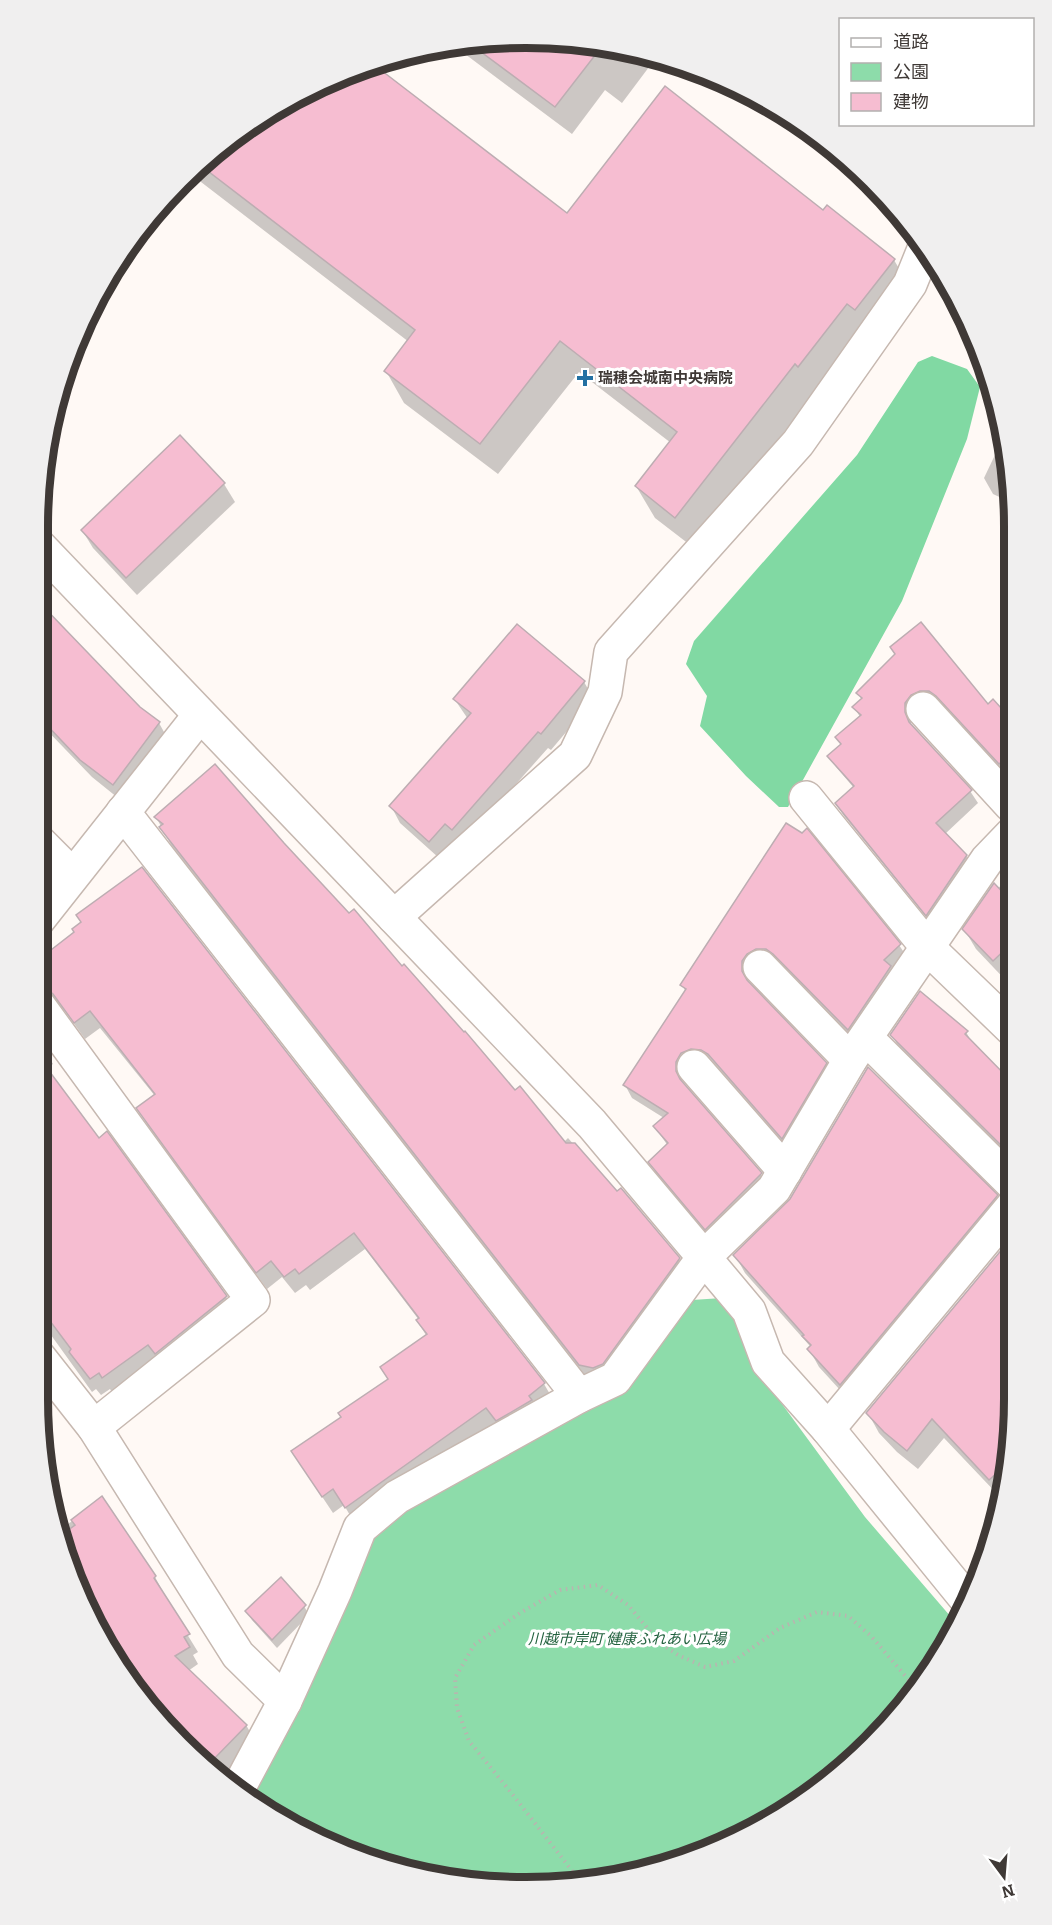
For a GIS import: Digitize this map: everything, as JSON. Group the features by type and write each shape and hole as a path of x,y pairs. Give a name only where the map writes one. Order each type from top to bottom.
{"street":[{"path":"394,916 575,755 606,692 611,652 798,443 910,284 921,257"},
{"path":"48,555 592,1125 749,1311 768,1362 828,1429 962,1594"},
{"path":"922,709 1004,797"},
{"path":"48,907 200,715"},
{"path":"806,798 928,948 1004,1021"},
{"path":"123,812 579,1396"},
{"path":"241,1783 285,1701 335,1591 360,1528 397,1497 579,1396 615,1379 704,1257 774,1189 858,1049 987,860 1004,842"},
{"path":"48,851 72,875"},
{"path":"760,967 1004,1176"},
{"path":"48,1019 253,1300 94,1427"},
{"path":"694,1067 785,1171"},
{"path":"828,1429 1004,1217"},
{"path":"48,1369 94,1427 238,1655 285,1701"}],"path":[{"path":"575,1874 469,1741 457,1708 455,1678 474,1645 520,1613 560,1590 598,1585 628,1605 660,1643 678,1655 705,1667 734,1661 780,1628 817,1612 848,1616 872,1636 911,1682"}],"green space":[{"path":"932,356 967,369 980,387 967,439 902,601 788,807 779,807 746,776 700,726 707,696 686,664 694,641 857,455 918,362"},
{"name":"川越市岸町 健康ふれあい広場","path":"722,1298 736,1323 749,1359 865,1517 951,1617 923,1665 885,1714 864,1737 817,1778 765,1813 737,1828 680,1852 650,1861 588,1873 526,1877 495,1876 433,1868 402,1861 343,1841 287,1813 263,1798 255,1787 333,1636 373,1537 393,1515 528,1437 692,1300"}],"building":[{"path":"526,48 597,53 555,107 479,51"},
{"path":"381,70 567,213 665,86 823,210 827,205 895,259 855,310 847,304 798,367 795,364 675,518 635,486 677,432 560,341 480,444 384,371 415,330 207,170 235,147 287,112 343,84"},
{"path":"180,435 225,483 126,578 81,530"},
{"path":"48,611 140,707 160,722 113,785 80,760 48,726"},
{"path":"921,622 988,704 993,699 1004,711 1004,759 999,764 929,691 920,691 911,695 905,703 905,712 909,722 972,790 936,823 967,855 926,916 835,803 854,786 827,756 841,744 835,737 861,715 852,707 862,698 856,693 895,654 890,647"},
{"path":"517,624 585,681 541,734 538,732 452,830 445,824 429,842 389,806 471,713 453,699"},
{"path":"215,764 349,913 354,909 402,966 404,964 515,1090 520,1086 566,1143 575,1143 617,1191 621,1188 680,1258 603,1364 593,1368 579,1365 159,827 163,824 154,817"},
{"path":"786,823 802,833 807,828 901,944 884,960 891,966 848,1030 766,949 756,949 747,954 742,961 742,971 747,980 827,1063 782,1139 708,1054 701,1050 691,1049 681,1053 676,1062 676,1071 680,1079 762,1173 705,1230 648,1162 668,1143 653,1126 668,1113 623,1085 686,989 680,985"},
{"path":"142,867 545,1383 529,1396 532,1400 496,1421 486,1408 345,1508 333,1489 322,1497 291,1451 341,1417 338,1413 388,1379 380,1367 427,1334 416,1320 419,1318 354,1233 299,1274 295,1269 284,1277 271,1261 256,1273 136,1108 155,1094 90,1011 74,1023 48,990 48,952 74,932 72,929 81,922 76,915"},
{"path":"994,883 1004,894 1004,951 993,961 962,929"},
{"path":"920,991 968,1031 965,1034 1004,1074 1004,1148 890,1035"},
{"path":"868,1067 998,1195 840,1385 807,1349 811,1345 802,1336 804,1335 733,1255 790,1199"},
{"path":"48,1069 99,1138 107,1131 227,1296 155,1354 148,1345 102,1378 99,1373 90,1379 69,1352 71,1349 48,1318"},
{"path":"1004,1247 1004,1399 998,1472 989,1480 932,1419 907,1451 866,1413"},
{"path":"102,1496 156,1576 154,1578 190,1634 184,1637 190,1647 175,1656 247,1725 213,1760 188,1737 147,1690 112,1638 84,1582 73,1553 66,1531 75,1525 71,1520"},
{"path":"281,1577 306,1605 272,1640 245,1611"}],"place":[{"name":"瑞穂会城南中央病院","path":"585,378"}]}
